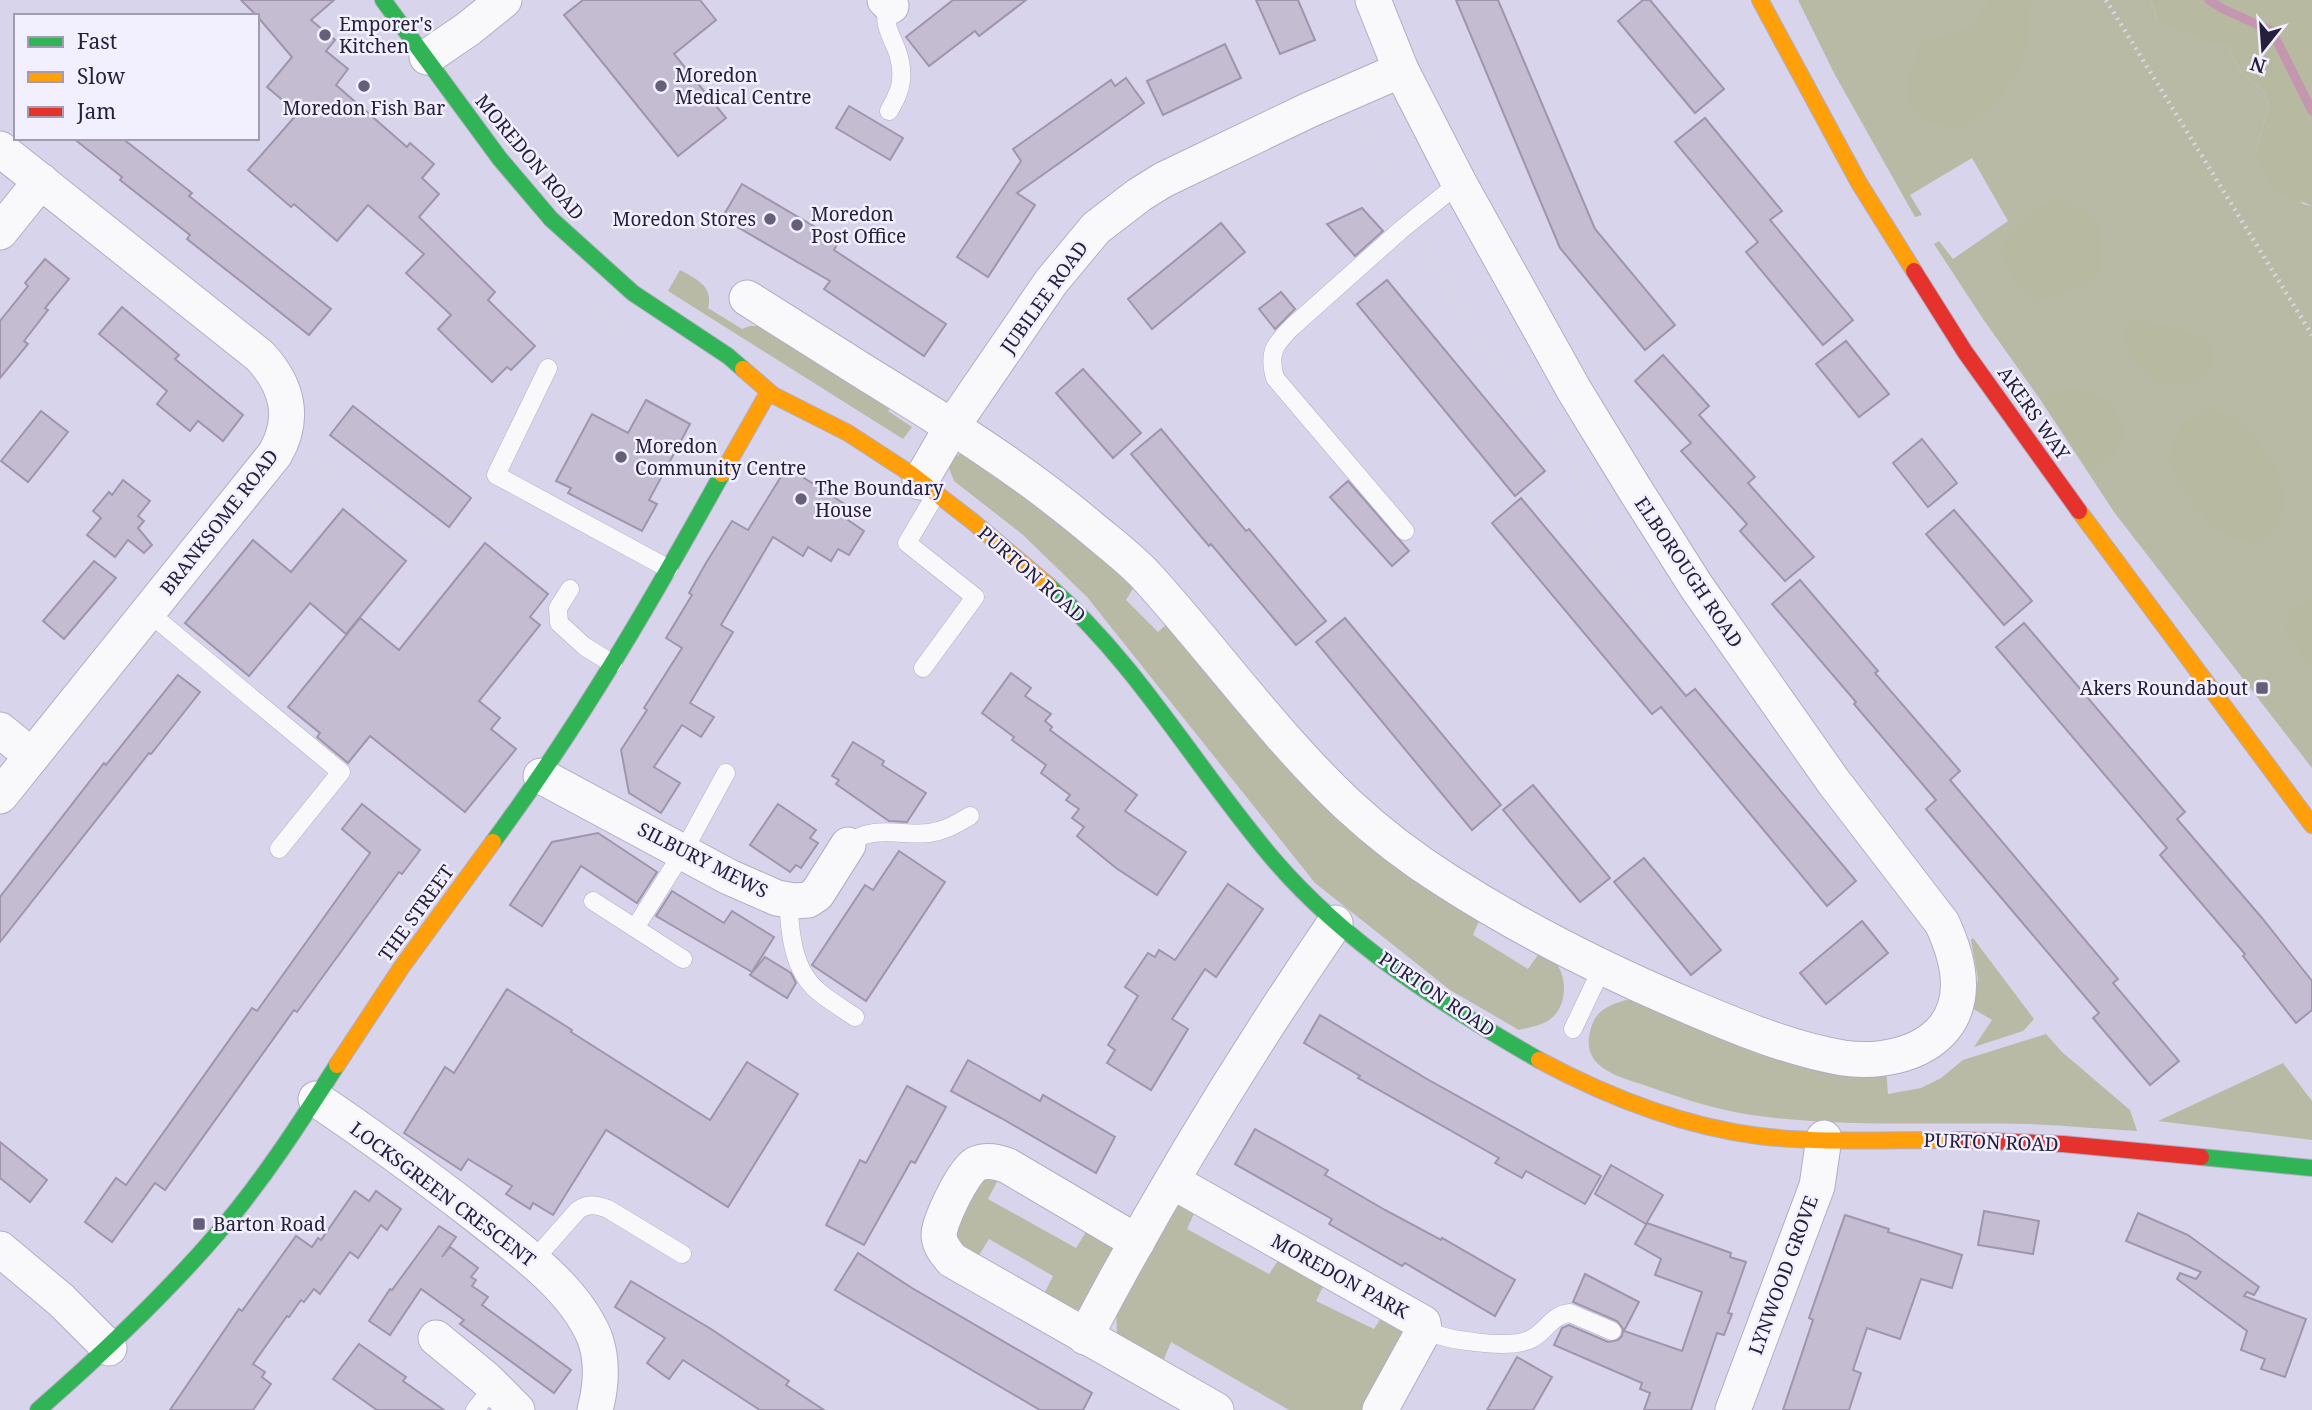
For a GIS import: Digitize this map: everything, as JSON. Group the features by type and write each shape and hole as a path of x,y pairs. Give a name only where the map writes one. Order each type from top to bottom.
{"street":[{"name":"MOREDON ROAD","path":"383,0 481,133 540,207 573,242 626,288 737,362 768,393"},
{"path":"427,57 504,0"},
{"name":"ELBOROUGH ROAD","path":"1373,0 1401,70 1459,183 1574,390 1696,586 1833,781 1942,923 1952,943 1959,985 1957,1002 1944,1028 1917,1049 1894,1056 1843,1058 1744,1029 1602,968"},
{"name":"AKERS WAY","path":"1760,0 1859,183 1965,352 2025,439 2312,825"},
{"name":"JUBILEE ROAD","path":"928,488 953,425 1051,282 1096,228 1163,180 1401,70"},
{"name":"BRANKSOME ROAD","path":"0,149 222,325 275,372 286,403 284,437 275,454 0,796"},
{"path":"0,232 41,181"},
{"path":"747,298 953,425 1037,484 1145,575 1283,736 1347,804 1443,878 1522,926 1602,968"},
{"name":"PURTON ROAD","path":"768,393 853,436 928,488 1078,610 1120,658 1250,832 1297,886 1335,923 1402,974 1471,1019 1587,1084 1626,1101 1683,1120 1713,1128 1770,1136 2064,1144 2312,1168"},
{"name":"THE STREET","path":"38,1410 155,1305 241,1204 316,1099 402,967 541,776 613,664 768,393"},
{"path":"0,730 32,756"},
{"name":"SILBURY MEWS","path":"541,776 757,890 788,901 808,900 817,894 848,845"},
{"path":"1085,1337 1172,1181 1266,1024 1335,923"},
{"name":"LOCKSGREEN CRESCENT","path":"316,1099 416,1168 533,1261 575,1304 594,1337 600,1361 595,1410"},
{"name":"LYNWOOD GROVE","path":"1733,1410 1816,1186 1824,1138"},
{"path":"1137,1242 1008,1166 989,1161 974,1165 965,1176 940,1226 939,1239 952,1260 1216,1410"},
{"name":"MOREDON PARK","path":"1172,1181 1423,1323 1424,1330 1380,1410"},
{"path":"0,1249 61,1300 109,1348"},
{"path":"436,1338 495,1402"}],"lane":[{"path":"888,111 897,96 901,80 897,51 887,27 886,18 892,2"},
{"path":"1405,531 1275,378 1271,353 1279,339 1292,327 1459,183"},
{"path":"548,368 496,475 669,569"},
{"path":"923,668 975,597 907,542 928,488"},
{"path":"570,589 558,608 559,623 584,646 613,664"},
{"path":"148,612 341,772 279,849"},
{"path":"635,928 683,852 726,773"},
{"path":"848,845 854,839 874,833 929,833 951,828 970,816"},
{"path":"593,901 683,958"},
{"path":"788,901 793,942 802,970 818,991 855,1017"},
{"path":"1573,1029 1602,968"},
{"path":"533,1261 578,1209 585,1205 608,1209 682,1254"},
{"path":"1424,1330 1454,1340 1520,1343 1532,1339 1554,1318 1570,1312 1612,1331"}],"path":[{"path":"2106,0 2312,335"},
{"path":"1354,32 1330,76 1486,352 1573,456 1594,549 1647,608 1694,633"},
{"path":"548,368 540,352 553,331 573,324 590,310 619,333 644,301"},
{"path":"284,437 408,529 432,533 473,532 527,547 549,539 569,544"}],"green space":[{"path":"1798,0 2151,0 2157,18 2229,48 2241,72 2264,92 2269,105 2255,154 2303,204 2312,206 2312,768 2114,512 1934,244 1939,241 1953,259 2008,221 1972,158 1910,195 1922,215 1915,217 1835,75"},
{"path":"1991,0 2029,1 2027,43 2014,76 1991,105 1958,130 1926,121 1908,105 1910,73 1921,44 1968,28"},
{"path":"2151,0 2312,0 2312,206 2271,189 2255,154 2269,105 2264,92 2241,72 2229,48 2174,29 2157,18"},
{"path":"2059,198 2083,211 2102,233 2102,259 2094,281 2042,302 2015,280 2000,250 2021,222 2038,206"},
{"path":"680,270 706,289 708,308 742,329 764,326 895,402 888,411 912,427 903,439 668,291"},
{"path":"2135,320 2171,326 2202,339 2214,352 2210,367 2200,381 2181,384 2160,382 2130,356 2122,331"},
{"path":"2075,389 2102,398 2114,410 2125,436 2111,456 2087,469 2042,402 2060,390"},
{"path":"2209,408 2234,420 2256,440 2266,452 2280,480 2283,509 2278,524 2258,543 2235,540 2217,531 2177,483 2169,456 2182,425"},
{"path":"961,453 984,463 1137,582 1126,600 1158,632 1174,618 1482,914 1473,935 1528,969 1540,952 1555,962 1561,973 1564,989 1557,1012 1543,1023 1519,1030 1450,990 1315,883 1087,597 1022,534 954,481 949,468 952,459"},
{"path":"2312,597 2312,670 2285,626 2289,612"},
{"path":"1973,938 2034,1019 2023,1031 1974,1047 1992,1020 1972,1008 1978,979 1971,940"},
{"path":"1626,1000 1642,1001 1886,1068 1888,1094 1921,1088 1941,1078 1963,1060 2046,1034 2062,1052 2130,1110 2137,1131 2026,1124 1831,1122 1767,1117 1720,1109 1622,1078 1602,1068 1595,1061 1590,1052 1589,1041 1593,1022 1604,1009"},
{"path":"2283,1063 2312,1101 2312,1140 2158,1121"},
{"path":"1000,1176 988,1199 1076,1248 1089,1227 1115,1243 1116,1257 1088,1307 1075,1310 1064,1308 1042,1298 1053,1276 989,1239 976,1260 956,1241 956,1220 978,1177"},
{"path":"1182,1203 1197,1207 1187,1229 1269,1274 1282,1255 1326,1280 1316,1301 1374,1329 1384,1313 1406,1332 1371,1410 1289,1410 1171,1342 1161,1366 1117,1336 1116,1307 1171,1206"}],"building":[{"path":"241,0 334,0 311,20 335,40 326,51 348,69 336,85 407,147 410,143 434,164 422,178 439,194 419,217 495,292 488,300 535,346 511,370 507,367 492,382 438,329 451,315 406,273 424,254 368,205 337,241 294,204 291,207 248,170 298,113 267,87 292,57 259,18 259,14 255,14"},
{"name":"Moredon Medical Centre","path":"583,0 700,0 716,20 674,54 726,118 678,156 564,15"},
{"path":"953,0 1026,0 979,36 975,31 929,66 906,37"},
{"path":"1256,0 1298,0 1315,40 1280,54"},
{"path":"1456,0 1498,0 1595,229 1675,325 1645,350 1560,248"},
{"path":"1643,0 1650,0 1724,89 1695,113 1618,21"},
{"path":"1225,44 1241,78 1163,115 1147,81"},
{"path":"1126,78 1144,103 1017,193 1035,205 988,277 957,257 1021,161 1013,149 1111,80 1115,86"},
{"path":"849,106 903,138 890,160 836,128"},
{"path":"1705,118 1782,211 1770,220 1853,320 1823,345 1746,252 1758,242 1675,142"},
{"path":"76,140 125,140 192,193 189,196 331,309 309,335 187,239 190,235 120,180 122,177"},
{"path":"742,184 839,241 834,250 946,324 924,356 824,289 830,281 722,218"},
{"path":"1362,208 1383,231 1355,256 1327,224"},
{"path":"1221,223 1245,252 1152,329 1128,299"},
{"path":"45,259 69,279 45,308 48,310 24,341 28,344 0,378 0,321 28,286 25,283"},
{"path":"1387,280 1545,471 1515,496 1357,304"},
{"path":"1281,292 1295,309 1275,329 1259,309"},
{"path":"122,307 179,355 175,359 243,415 223,441 198,421 190,431 157,404 167,391 99,334"},
{"path":"1846,341 1889,394 1859,417 1816,364"},
{"path":"1663,355 1709,406 1699,415 1755,477 1748,483 1814,557 1785,581 1740,531 1747,524 1681,451 1691,443 1635,381"},
{"path":"1083,369 1141,433 1113,458 1056,393"},
{"name":"Moredon Community Centre","path":"646,400 690,424 649,500 657,504 642,531 568,493 571,488 556,481 592,414 628,433"},
{"path":"353,406 471,498 449,527 330,435"},
{"path":"41,411 68,432 28,482 1,461"},
{"path":"1161,429 1326,621 1296,645 1131,454"},
{"path":"1922,439 1957,483 1928,507 1893,463"},
{"path":"787,467 854,510 848,520 864,531 849,555 838,549 831,561 808,547 803,556 773,537 721,625 733,632 690,703 714,717 701,737 682,725 654,767 680,783 661,813 629,793 621,750 682,648 666,638 692,595 689,593 706,563 732,521 748,530"},
{"path":"123,480 150,501 138,516 144,521 138,528 152,545 144,553 128,540 115,557 87,535 101,518 93,511 109,492 112,495"},
{"path":"1348,481 1409,551 1392,566 1330,497"},
{"path":"1521,498 1686,696 1695,689 1856,881 1827,906 1661,707 1652,714 1492,523"},
{"path":"343,509 406,561 346,634 310,603 249,676 185,623 253,540 291,572"},
{"path":"1954,510 2032,601 2004,625 1926,534"},
{"path":"485,543 548,594 530,617 540,625 479,701 500,718 491,729 516,749 465,812 370,736 348,763 317,737 320,733 288,707 360,618 399,650"},
{"path":"94,561 116,578 64,639 43,621"},
{"path":"1800,580 1878,671 1875,673 1960,771 1950,780 2118,979 2113,983 2179,1061 2150,1085 2093,1018 2099,1013 1926,809 1936,800 1772,604"},
{"path":"1345,618 1501,805 1472,830 1316,642"},
{"path":"2024,623 2185,812 2177,819 2312,981 2312,1010 2296,1023 2243,956 2245,954 2160,855 2167,848 1996,647"},
{"path":"1011,673 1031,688 1025,696 1051,714 1045,721 1052,727 1050,730 1137,795 1125,811 1186,852 1157,895 1116,868 1077,836 1084,827 1072,818 1079,809 1066,800 1070,795 1041,773 1046,765 982,713"},
{"path":"178,675 200,692 0,942 0,897 104,763 106,765"},
{"path":"853,742 884,761 882,765 926,793 907,822 889,821 836,784 839,780 832,776"},
{"path":"1533,785 1610,878 1580,902 1503,810"},
{"path":"362,804 420,850 402,874 399,872 297,1012 294,1010 165,1190 155,1183 112,1242 85,1222 116,1178 126,1185 252,1008 257,1011 370,853 342,829"},
{"path":"778,804 816,830 810,838 818,843 801,868 796,865 790,872 750,845"},
{"path":"598,833 657,872 637,903 581,866 542,926 510,905 552,842"},
{"path":"899,851 945,882 866,1001 812,965 865,885 873,890"},
{"path":"1644,858 1721,950 1691,975 1614,882"},
{"path":"1228,884 1263,909 1216,977 1205,969 1172,1019 1188,1029 1151,1090 1107,1063 1115,1050 1108,1045 1138,996 1125,987 1148,953 1155,957 1159,950 1175,960"},
{"path":"672,891 724,923 732,911 774,937 752,972 656,916"},
{"path":"1862,921 1888,953 1826,1004 1800,973"},
{"path":"765,957 791,973 796,983 787,998 750,975"},
{"path":"507,989 710,1120 747,1062 798,1094 728,1207 606,1130 553,1215 533,1203 530,1209 506,1194 512,1186 468,1159 461,1170 404,1133 445,1067 454,1073"},
{"path":"1320,1015 1427,1079 1601,1176 1585,1204 1526,1171 1522,1178 1495,1163 1499,1158 1358,1078 1360,1076 1304,1043"},
{"path":"968,1060 1040,1101 1043,1095 1115,1137 1096,1173 951,1091"},
{"path":"907,1086 946,1107 915,1163 911,1161 864,1245 826,1225 860,1160 866,1163"},
{"path":"1255,1129 1328,1170 1325,1175 1385,1210 1441,1240 1442,1238 1515,1280 1495,1316 1405,1263 1402,1266 1329,1224 1332,1219 1235,1164"},
{"path":"0,1142 47,1180 30,1202 0,1178"},
{"path":"1611,1165 1663,1195 1646,1224 1595,1194"},
{"path":"355,1191 369,1201 376,1191 401,1209 387,1230 381,1225 358,1258 350,1252 320,1294 314,1289 304,1302 301,1300 289,1317 287,1316 253,1364 265,1372 262,1377 271,1384 253,1410 170,1410 239,1309 242,1311 296,1236 312,1247 318,1238 321,1240"},
{"path":"1984,1211 2039,1221 2033,1254 1978,1245"},
{"path":"2138,1213 2188,1235 2259,1287 2254,1295 2247,1292 2244,1296 2306,1319 2285,1377 2261,1369 2265,1359 2241,1350 2247,1331 2177,1279 2180,1273 2196,1279 2201,1272 2126,1241"},
{"path":"1845,1215 1889,1229 1888,1232 1962,1255 1952,1288 1921,1279 1900,1339 1867,1328 1853,1370 1861,1373 1849,1410 1783,1410 1813,1320 1809,1318"},
{"path":"1647,1223 1731,1253 1730,1257 1746,1262 1728,1313 1732,1314 1724,1335 1717,1333 1691,1410 1644,1410 1650,1393 1640,1389 1642,1383 1554,1345 1562,1328 1569,1325 1608,1342 1618,1340 1622,1336 1623,1329 1617,1321 1573,1302 1585,1274 1639,1302 1624,1331 1682,1351 1702,1292 1655,1275 1661,1259 1635,1244"},
{"path":"439,1226 456,1237 442,1257 450,1247 478,1268 471,1277 476,1280 472,1286 488,1297 482,1305 571,1370 554,1393 460,1324 464,1320 421,1289 390,1335 369,1321"},
{"path":"858,1253 912,1288 1092,1393 1083,1410 1040,1410 835,1290"},
{"path":"631,1281 711,1329 789,1381 786,1385 824,1410 760,1410 683,1360 669,1379 647,1363 665,1338 615,1307"},
{"path":"359,1344 406,1377 403,1381 444,1410 377,1410 333,1379"},
{"path":"1517,1357 1552,1377 1533,1410 1487,1410"}],"waterway":[{"path":"2209,0 2272,31 2312,111"}],"traffic: fast":[{"path":"383,0 500,159 551,219 633,293 728,356 743,369"},
{"path":"493,842 556,753 614,662 722,474"},
{"path":"1049,586 1111,649 1246,826 1302,891 1398,971 1467,1018 1539,1060"},
{"path":"38,1410 175,1281 217,1234 265,1173 337,1065"},
{"path":"2201,1157 2312,1168"}],"traffic: slow":[{"path":"1760,0 1859,183 1914,271"},
{"path":"743,369 773,395 848,433 911,474 1049,586"},
{"path":"722,474 768,393"},
{"path":"2079,511 2312,825"},
{"path":"337,1065 401,968 493,842"},
{"path":"1539,1060 1618,1098 1673,1117 1730,1131 1809,1140 1961,1140"}],"traffic: jam":[{"path":"1914,271 1965,352 2079,511"},
{"path":"1961,1140 2063,1144 2201,1157"}],"place":[{"name":"Emporer's Kitchen","path":"325,35"},
{"name":"Moredon Fish Bar","path":"364,86"},
{"name":"Moredon Medical Centre","path":"661,86"},
{"name":"Moredon Stores","path":"770,219"},
{"name":"Moredon Post Office","path":"797,225"},
{"name":"Moredon Community Centre","path":"621,457"},
{"name":"The Boundary House","path":"801,499"},
{"name":"Akers Roundabout","path":"2262,688"},
{"name":"Barton Road","path":"199,1224"}]}
